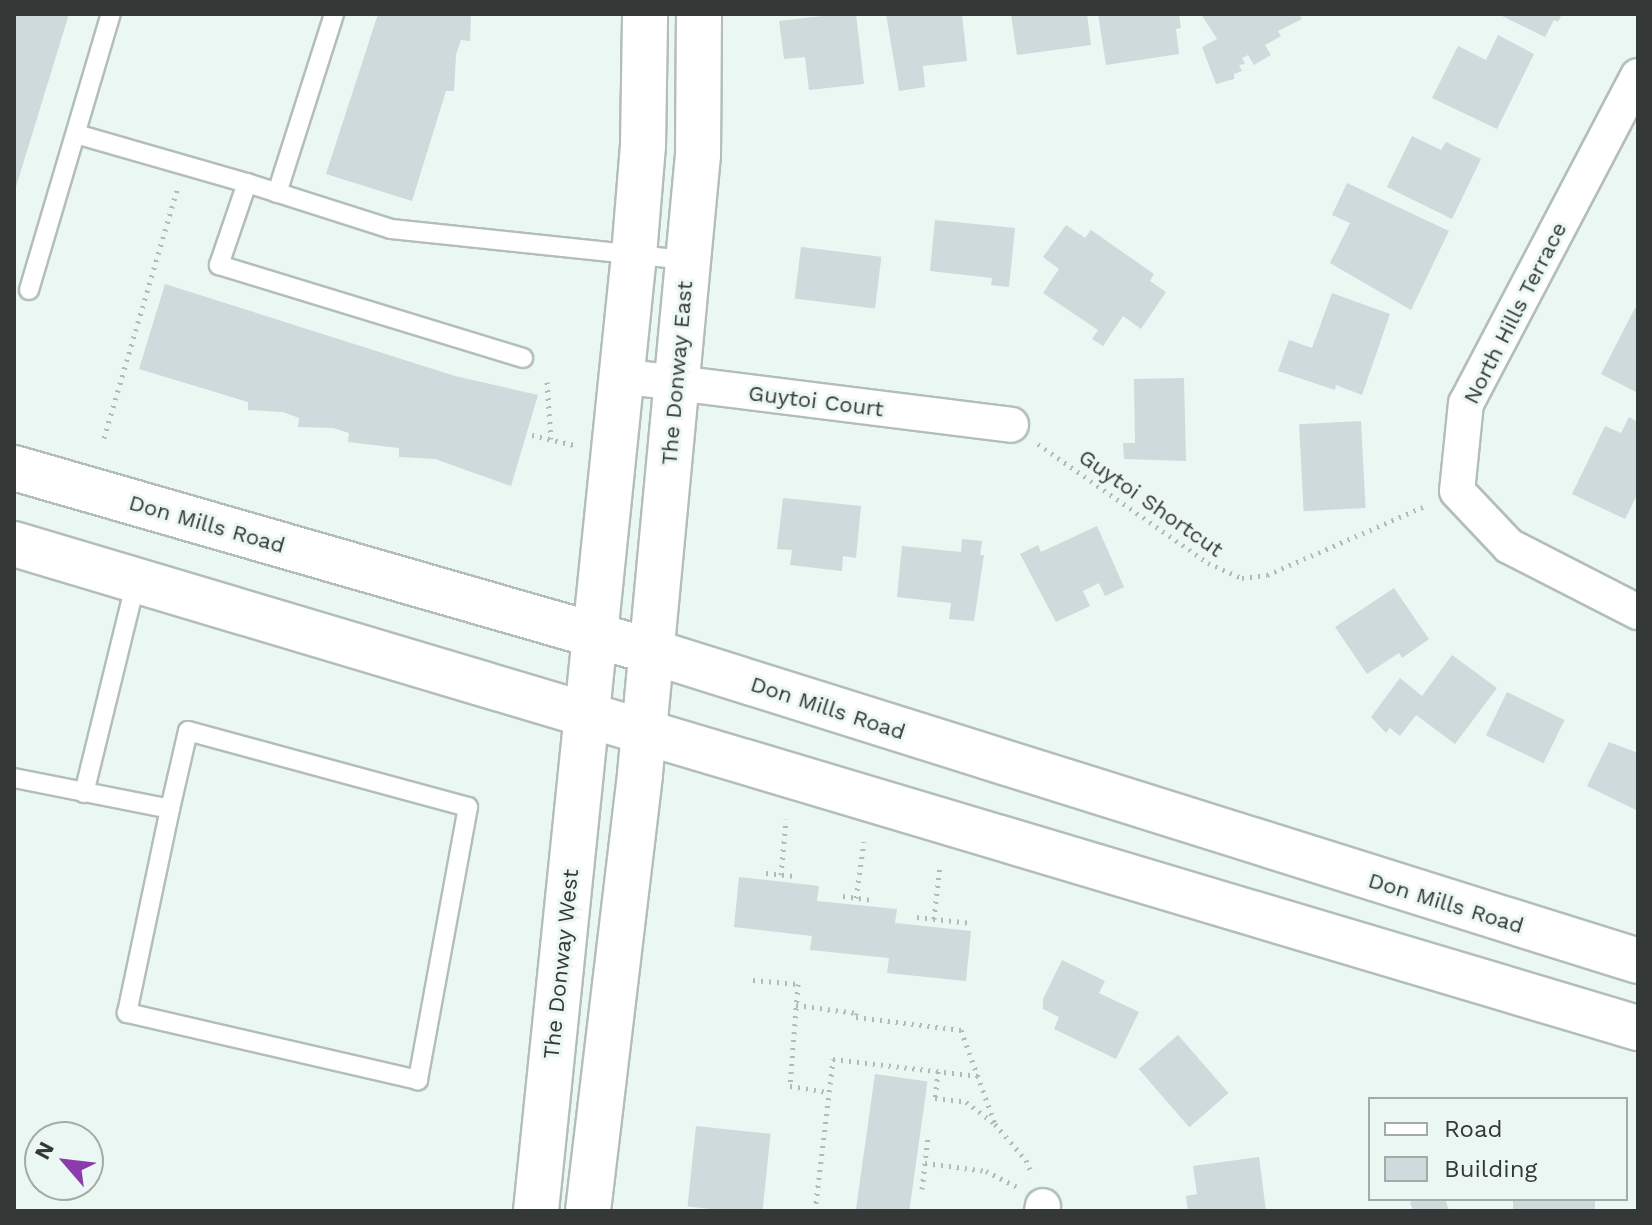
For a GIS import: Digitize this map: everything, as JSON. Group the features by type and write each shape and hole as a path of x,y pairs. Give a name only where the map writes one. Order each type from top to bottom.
{"main road":[{"path":"589,717 643,146 645,14"},
{"name":"The Donway East","path":"643,731 698,155 699,14"},
{"name":"Don Mills Road","path":"14,468 650,651 1638,961"},
{"path":"14,544 137,578 589,717 1638,1028"},
{"name":"The Donway West","path":"536,1211 589,717"},
{"path":"588,1211 643,731"}],"street":[{"name":"North Hills Terrace","path":"1457,491 1466,403 1638,76"},
{"name":"Guytoi Court","path":"620,376 1011,425"},
{"path":"1457,491 1509,546 1638,612"}],"lane":[{"path":"29,290 111,14"},
{"path":"277,193 334,14"},
{"path":"76,134 247,183 391,229 687,260"},
{"path":"247,183 219,265 523,358"},
{"path":"84,793 137,578"},
{"path":"188,731 468,807 418,1080 127,1013 170,809 188,731"},
{"path":"14,778 170,809"}],"path":[{"path":"104,438 184,165"},
{"path":"547,382 551,439"},
{"name":"Guytoi Shortcut","path":"1011,425 1208,563 1247,579 1267,575 1457,491"},
{"path":"532,435 579,446"},
{"path":"781,875 786,819"},
{"path":"856,898 864,842"},
{"path":"934,919 940,865"},
{"path":"766,873 796,876"},
{"path":"843,896 872,900"},
{"path":"917,917 972,923"},
{"path":"753,980 798,984 790,1086 829,1092"},
{"path":"796,1005 856,1013 856,1017 961,1030 995,1124"},
{"path":"815,1211 833,1059 978,1076"},
{"path":"938,1071 935,1098 966,1102 995,1124 1026,1160 1043,1209"},
{"path":"922,1189 928,1137"},
{"path":"925,1163 986,1171 1014,1184 1043,1209"}],"building":[{"path":"14,14 69,14 15,190 14,190"},
{"path":"378,14 471,14 470,41 461,40 456,55 454,91 446,91 412,201 326,174"},
{"path":"856,14 864,84 809,90 805,57 784,59 779,21"},
{"path":"886,14 962,14 967,61 923,66 925,87 899,91"},
{"path":"1011,14 1087,14 1091,45 1017,55"},
{"path":"1098,14 1179,14 1181,28 1176,29 1179,54 1106,65"},
{"path":"1201,14 1299,14 1302,19 1278,31 1281,36 1265,45 1271,55 1254,65 1248,55 1242,58 1245,64 1239,65 1242,71 1234,74 1234,79 1216,84 1202,47 1217,39"},
{"path":"1498,14 1562,14 1558,22 1554,20 1545,37"},
{"path":"1498,35 1534,54 1497,129 1432,98 1458,46 1486,60"},
{"path":"1412,136 1441,150 1446,142 1481,159 1452,219 1387,187"},
{"path":"1347,183 1449,231 1411,310 1330,263 1350,223 1332,215"},
{"path":"935,220 1015,228 1009,287 991,285 992,278 930,271"},
{"path":"1066,225 1085,238 1091,230 1154,274 1150,281 1166,292 1141,329 1123,316 1103,346 1092,339 1098,330 1043,293 1059,269 1043,257"},
{"path":"801,247 881,257 875,308 795,299"},
{"path":"165,284 455,376 538,395 511,486 435,459 399,457 399,448 348,442 349,433 333,428 298,427 299,418 283,412 248,410 248,402 139,369"},
{"path":"1332,293 1390,314 1362,395 1336,385 1335,390 1278,371 1289,340 1312,348"},
{"path":"1635,308 1638,309 1638,393 1601,374"},
{"path":"1184,378 1186,461 1124,459 1123,443 1135,443 1134,379"},
{"path":"1629,417 1638,422 1638,493 1625,519 1572,494 1605,426 1621,433"},
{"path":"1361,421 1366,508 1304,511 1299,424"},
{"path":"783,498 861,506 856,558 843,556 842,571 790,565 792,550 777,549"},
{"path":"1097,526 1124,587 1105,596 1099,583 1083,591 1090,606 1056,622 1020,554 1038,545 1041,552"},
{"path":"962,539 982,541 980,555 984,555 974,621 949,619 951,603 897,597 902,546 961,552"},
{"path":"1394,588 1429,639 1402,658 1399,653 1367,674 1335,627"},
{"path":"1452,655 1497,688 1455,744 1416,715 1400,736 1390,728 1386,733 1371,717 1400,678 1422,696"},
{"path":"1507,692 1565,720 1543,763 1486,735"},
{"path":"1609,742 1638,753 1638,811 1587,786"},
{"path":"739,877 819,886 817,901 897,909 895,923 971,931 966,981 887,973 889,958 810,950 812,936 734,927"},
{"path":"1062,960 1105,981 1099,993 1139,1012 1116,1059 1054,1029 1059,1017 1043,1009 1043,999"},
{"path":"1178,1035 1229,1093 1189,1127 1139,1069"},
{"path":"875,1074 927,1081 909,1211 856,1211"},
{"path":"696,1126 771,1134 762,1211 688,1207"},
{"path":"1259,1157 1266,1211 1188,1211 1186,1196 1197,1194 1193,1166"},
{"path":"1446,1201 1449,1211 1413,1211 1410,1202"},
{"path":"1513,1201 1595,1201 1595,1211 1513,1211"}]}
